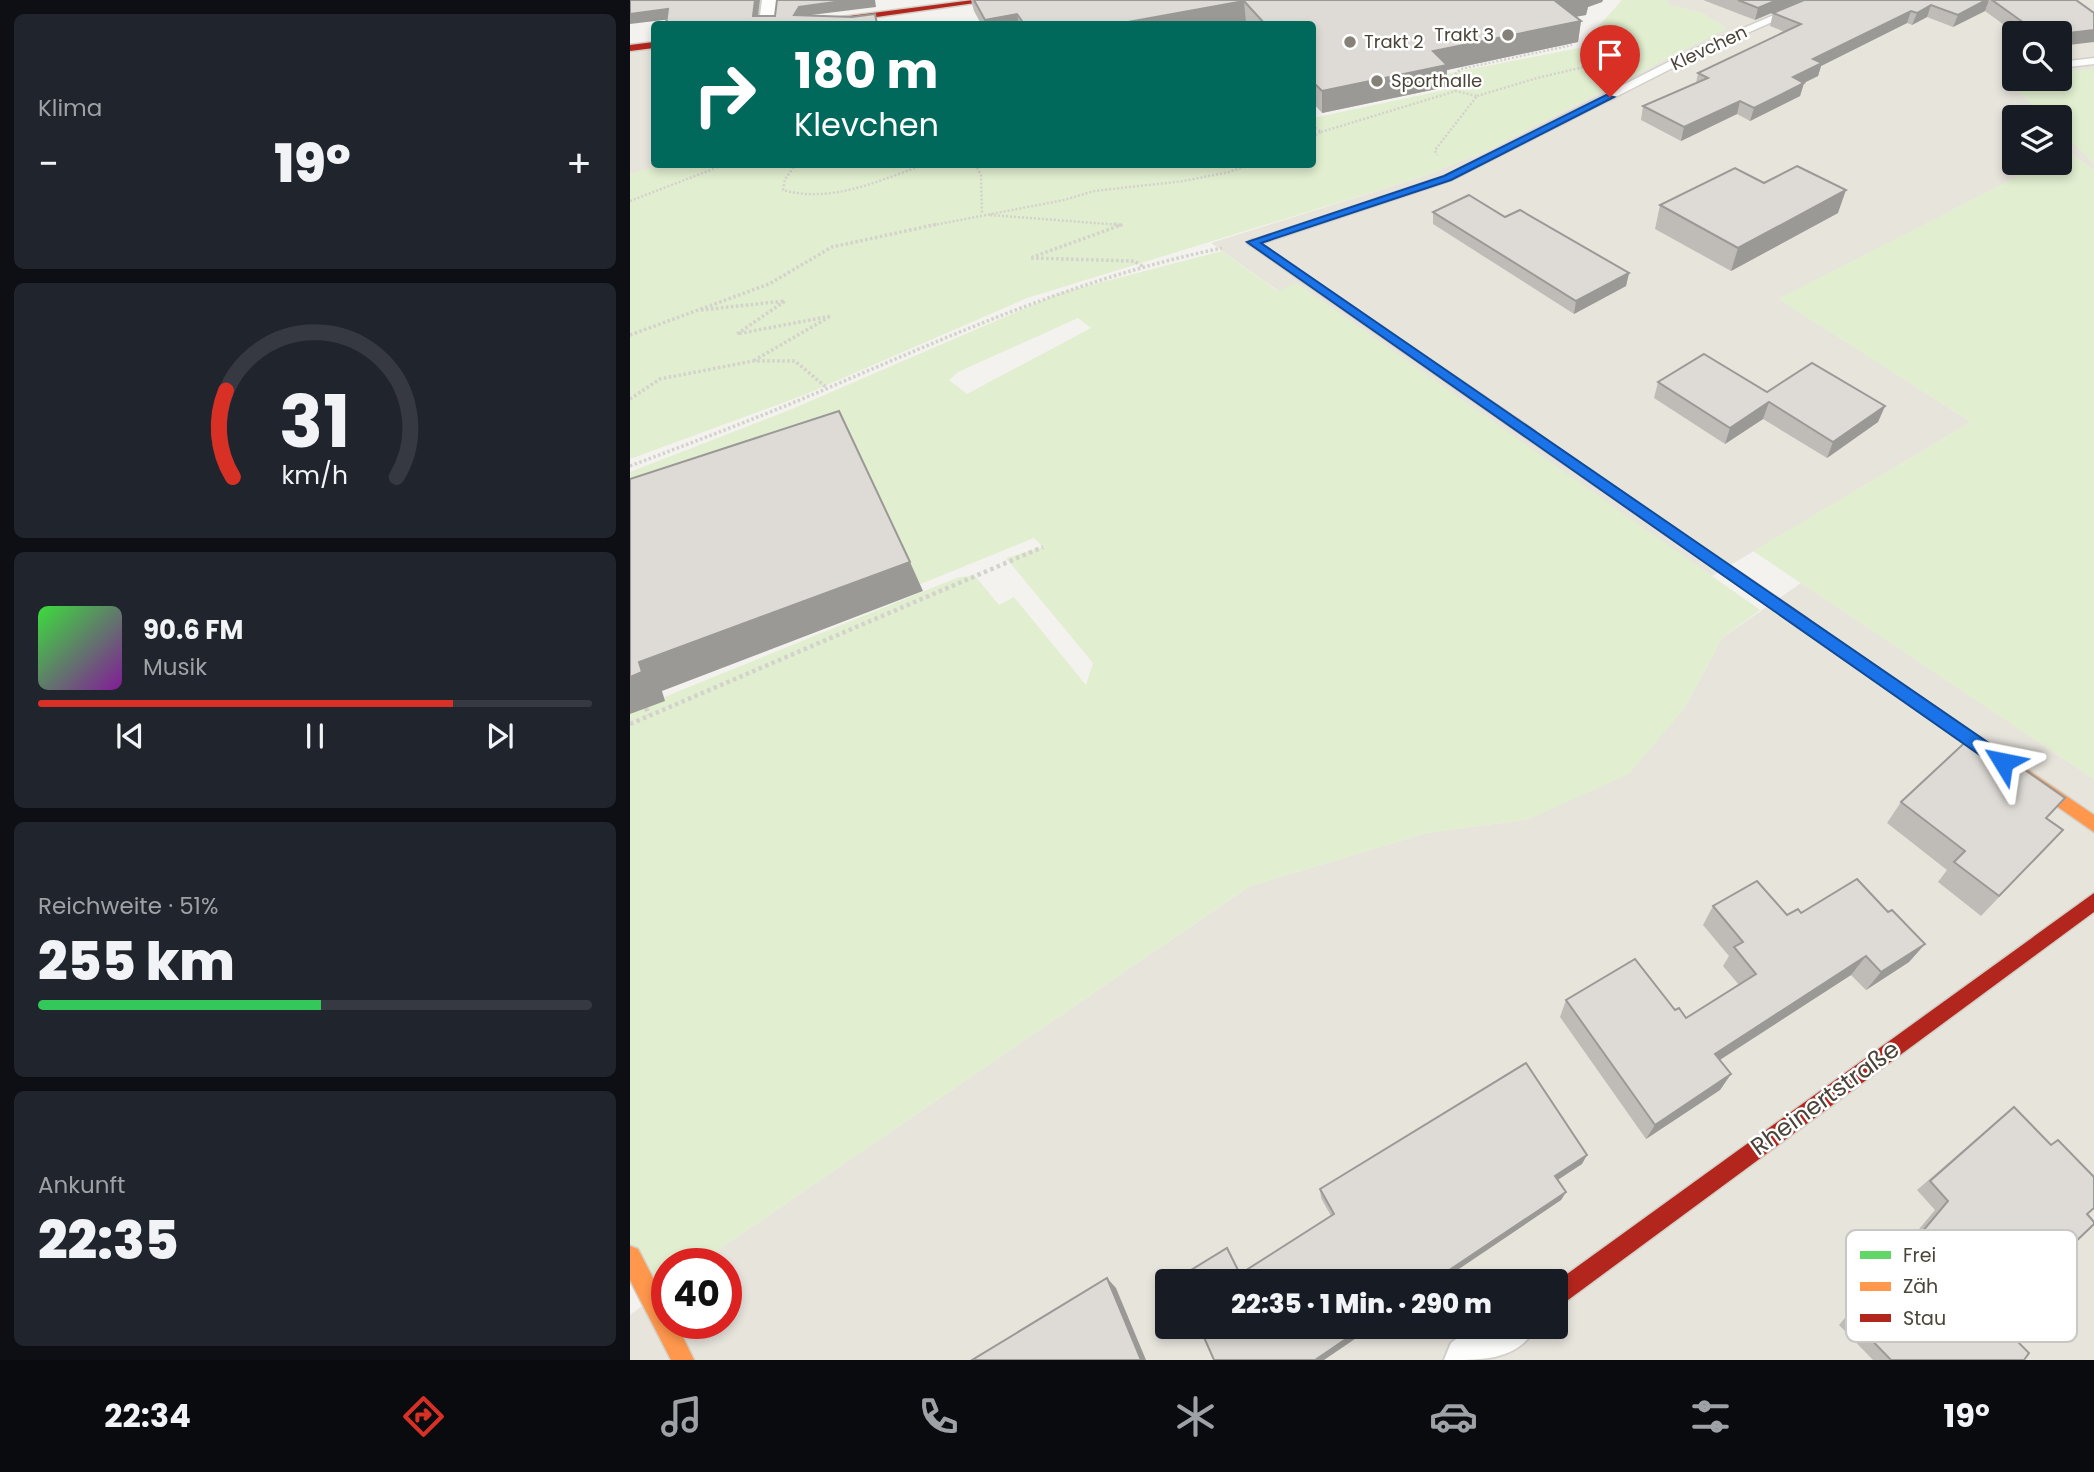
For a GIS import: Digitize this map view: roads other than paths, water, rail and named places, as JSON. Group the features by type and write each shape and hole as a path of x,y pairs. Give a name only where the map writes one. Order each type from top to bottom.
{"street":[{"path":"768,21 771,0"},
{"path":"834,21 992,0"},
{"path":"630,48 651,44"},
{"path":"1253,242 2094,825"},
{"name":"Rheinertstraße","path":"1568,1287 2094,901"},
{"path":"630,1257 683,1360"},
{"path":"1468,1360 1496,1339"}],"lane":[{"name":"Klevchen","path":"1253,242 1448,178 1696,52 1817,0"},
{"path":"2072,64 2094,61"}],"place":[{"name":"Trakt 3","path":"1508,35"},
{"name":"Trakt 2","path":"1350,42"},
{"name":"Sporthalle","path":"1377,81"}]}
